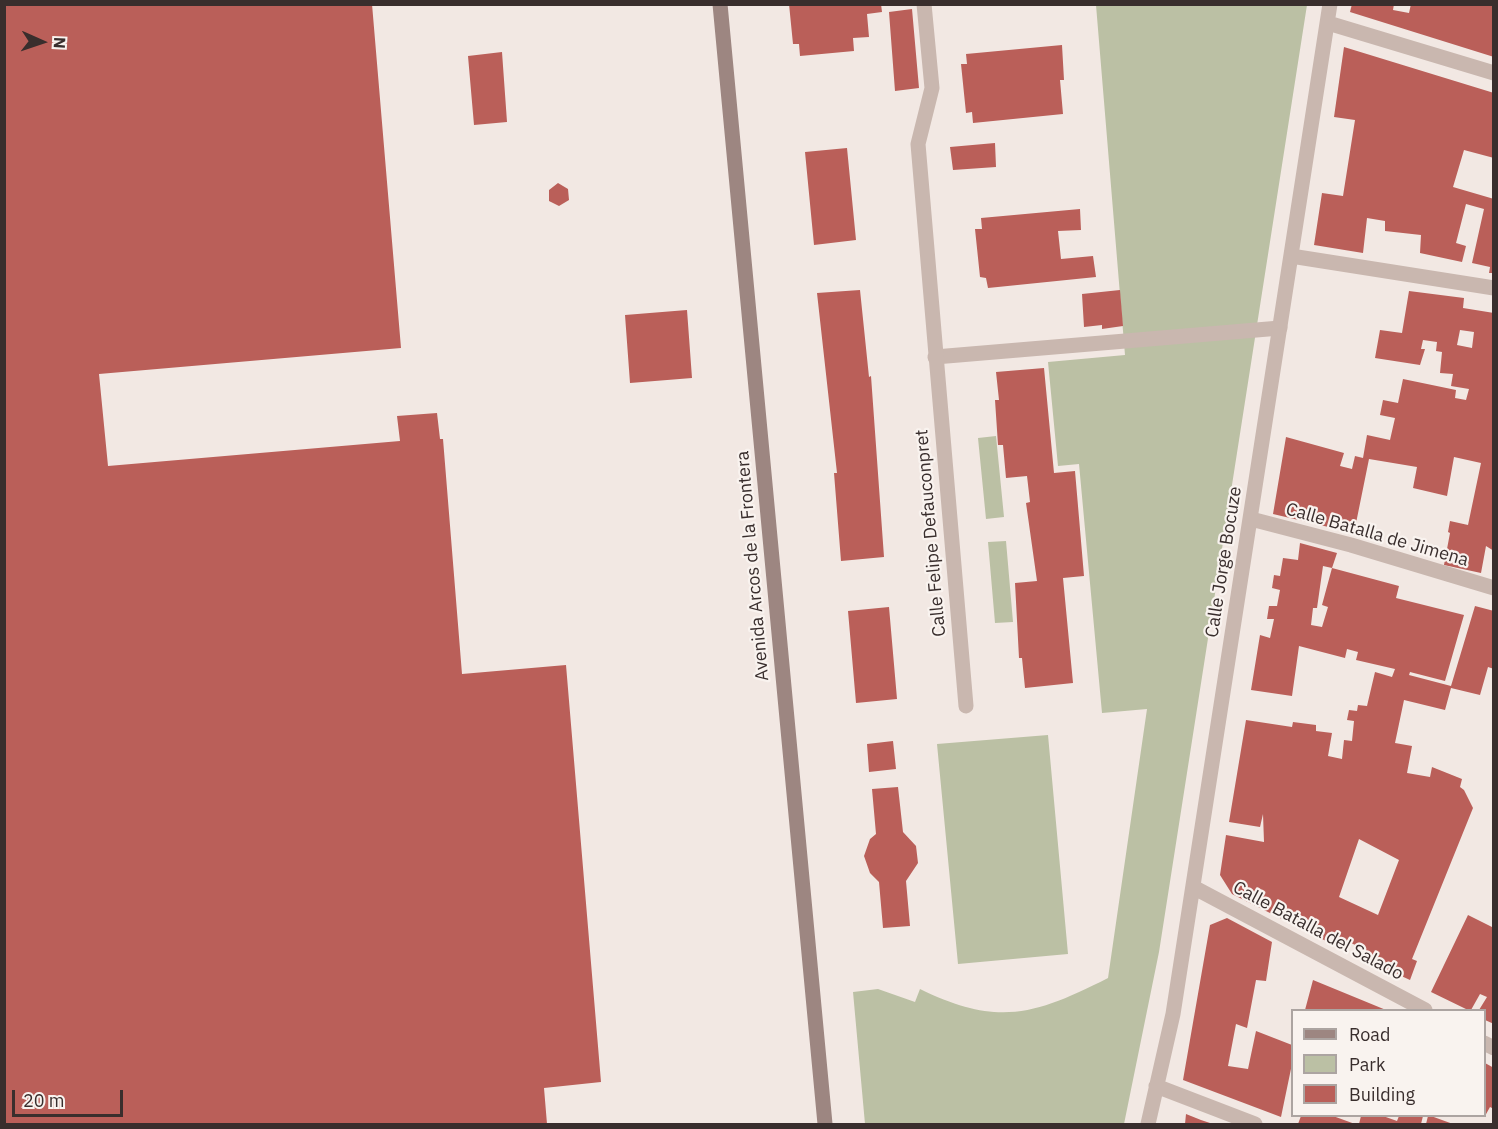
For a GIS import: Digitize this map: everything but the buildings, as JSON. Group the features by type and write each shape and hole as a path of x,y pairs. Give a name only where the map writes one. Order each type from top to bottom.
{"main road":[{"name":"Avenida Arcos de la Frontera","path":"720,4 825,1125"}],"street":[{"name":"Calle Felipe Defauconpret","path":"924,4 932,88 918,144 966,706"},
{"name":"Calle Jorge Bocuze","path":"1148,1125 1173,1014 1330,4"},
{"path":"1328,23 1494,73"},
{"path":"1292,256 1494,288"},
{"path":"935,357 1280,328"},
{"name":"Calle Batalla de Jimena","path":"1251,519 1351,544 1494,588"},
{"name":"Calle Batalla del Salado","path":"1193,887 1321,953 1421,1009"},
{"path":"1156,1086 1255,1125"}],"green space":[{"path":"1096,5 1307,5 1159,952 1124,1124 865,1124 853,992 878,989 915,1002 920,989 972,1009 1016,1012 1059,1001 1108,978 1147,709 1102,713 1079,464 1058,466 1048,362 1125,355"},
{"path":"996,436 1004,517 986,519 978,438"},
{"path":"1006,541 1013,622 995,623 988,542"},
{"path":"1048,735 1068,954 958,964 937,744"}]}
